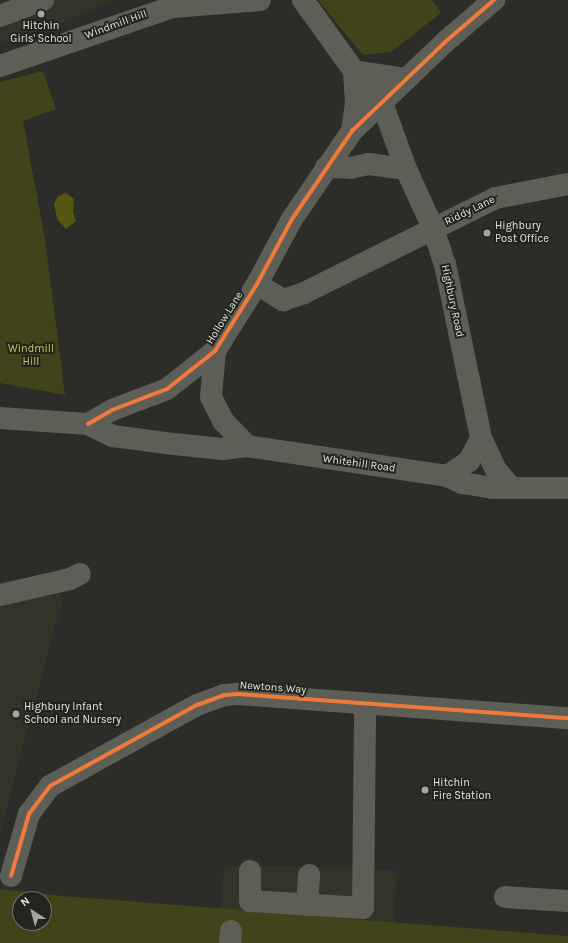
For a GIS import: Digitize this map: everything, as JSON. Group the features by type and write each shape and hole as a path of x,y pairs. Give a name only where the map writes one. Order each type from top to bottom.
{"street":[{"path":"0,16 43,0"},
{"name":"Windmill Hill","path":"0,66 138,16 172,7 260,0"},
{"path":"303,0 354,72 356,102 352,131"},
{"name":"Hollow Lane","path":"88,424 112,410 167,389 215,351 256,284 292,219 326,167 352,131 494,0"},
{"path":"354,72 406,80"},
{"name":"Highbury Road","path":"354,72 370,85 382,103 406,169 433,228 444,264 481,438 496,470 510,486"},
{"path":"326,167 350,168 369,164 406,169"},
{"name":"Riddy Lane","path":"256,284 283,300 304,293 433,228 508,194 545,190 568,184"},
{"name":"Hollow Lane","path":"215,351 211,397 223,421 247,446"},
{"path":"0,418 88,424"},
{"name":"Whitehill Road","path":"88,424 114,436 223,449 247,446 447,476 462,483 492,488 510,486 568,488"},
{"path":"447,476 469,461 481,438"},
{"path":"0,595 70,579 80,574"},
{"name":"Newtons Way","path":"11,876 29,814 50,786 197,705 224,695 238,694 568,718"},
{"path":"250,871 250,901 363,908 365,704"},
{"path":"307,905 309,875"},
{"path":"505,898 568,901"}],"shaded area":[{"name":"Hitchin Girls' School","path":"0,0 115,0 53,27 0,43"},
{"path":"66,193 74,199 73,212 76,221 66,229 57,219 54,204 58,196"},
{"name":"Highbury Infant School and Nursery","path":"52,588 63,598 0,833 0,602"},
{"path":"224,865 339,867 397,871 394,923 221,909"}],"green space":[{"path":"318,0 432,0 441,13 391,52 363,55"},
{"name":"Windmill Hill","path":"43,71 56,109 23,121 45,239 65,395 0,383 0,82"},
{"path":"0,889 18,891 12,891 12,931 52,931 52,895 568,936 568,943 0,943"}],"cycle path":[{"path":"88,424 112,410 167,389 215,351 257,284 292,219 352,131 445,42 494,0"},
{"path":"11,876 29,814 50,786 197,705 224,695 238,694 568,718"}],"place":[{"name":"Hitchin Girls' School","path":"41,14"},
{"name":"Highbury Post Office","path":"487,233"},
{"name":"Highbury Infant School and Nursery","path":"16,714"},
{"name":"Hitchin Fire Station","path":"425,790"}]}
